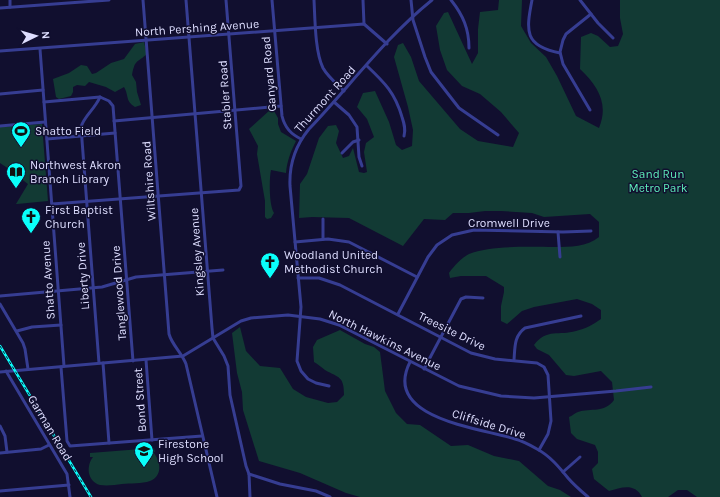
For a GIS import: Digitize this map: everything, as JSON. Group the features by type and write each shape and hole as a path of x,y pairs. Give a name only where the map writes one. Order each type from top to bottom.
{"street":[{"path":"10,0 10,7"},
{"path":"0,8 109,0"},
{"name":"Wiltshire Road","path":"143,0 169,334 173,344 183,356 186,364 217,497"},
{"name":"Kingsley Avenue","path":"186,0 213,338 228,366 231,404 249,474 250,497"},
{"name":"Stabler Road","path":"201,193 237,191 241,186 230,34 226,0"},
{"name":"Ganyard Road","path":"272,0 283,120 291,133 301,139"},
{"path":"314,0 319,55 322,65 328,74 344,91"},
{"path":"363,0 364,24 387,44"},
{"path":"411,0 413,17 425,57 433,74 459,108 498,136"},
{"name":"Thurmont Road","path":"329,386 310,380 302,373 298,365 301,316 290,174 293,157 301,139 387,44 432,0"},
{"path":"451,0 460,12 466,24 469,37 469,48"},
{"path":"532,0 527,24 532,39 542,48 560,53"},
{"path":"580,0 613,38"},
{"path":"590,110 563,64 560,53 561,44 566,34 591,14"},
{"name":"North Pershing Avenue","path":"0,52 364,24"},
{"name":"Shatto Avenue","path":"40,49 61,325 66,441 70,446 110,443"},
{"path":"367,66 389,88 399,104 404,125 404,136"},
{"path":"0,94 43,90"},
{"path":"44,102 100,97"},
{"name":"Tanglewood Drive","path":"100,97 105,98 111,103 113,108 133,361"},
{"name":"Liberty Drive","path":"99,363 81,136 82,123 96,105 100,97"},
{"path":"334,102 354,120 357,127 359,157 362,166"},
{"path":"114,120 153,118 281,106"},
{"path":"0,126 45,122"},
{"path":"47,139 115,134"},
{"path":"342,153 353,142 359,140"},
{"path":"52,204 201,193"},
{"path":"323,239 324,220"},
{"name":"Cromwell Drive","path":"398,314 428,257 437,246 448,237 478,229 558,232 591,231"},
{"path":"558,232 560,257"},
{"path":"295,242 323,239 339,240 354,244 417,276"},
{"path":"0,296 93,288 107,286 136,277 223,270"},
{"name":"Treesite Drive","path":"298,278 314,278 333,282 398,314 471,353 484,357 541,364 548,375 551,421 550,428 539,450"},
{"path":"424,369 461,299 466,297 483,298"},
{"path":"0,304 17,331 25,349 28,369"},
{"name":"North Hawkins Avenue","path":"0,372 183,356 237,323 251,318 280,315 320,318 334,323 459,386 488,394 515,397 549,397 651,387"},
{"path":"514,360 516,339 518,334 525,328 581,316"},
{"path":"17,331 32,327 61,325"},
{"name":"Bond Street","path":"146,360 152,440"},
{"name":"Cliffside Drive","path":"410,362 406,371 405,387 411,400 422,410 458,424 515,439 539,450 554,461 588,497"},
{"path":"104,363 110,443 202,436"},
{"name":"Garman Road","path":"6,371 67,474 70,497"},
{"path":"0,426 5,436 7,452"},
{"path":"0,453 41,449 50,445"},
{"path":"563,472 580,457"},
{"path":"249,474 280,484 316,491 330,497"},
{"path":"0,491 69,485"}],"green space":[{"name":"Sand Run Metro Park","path":"499,0 522,0 521,26 531,43 546,57 576,116 599,128 603,111 602,103 597,89 580,69 581,37 591,33 598,36 610,47 618,46 623,34 620,18 620,0 720,0 720,497 697,497 687,490 678,490 668,497 642,497 636,490 628,487 609,491 594,479 592,469 598,463 598,452 595,445 577,439 571,433 569,417 578,412 606,407 610,404 614,400 612,382 601,371 574,376 566,375 549,355 537,349 534,345 544,336 549,334 570,332 589,326 601,319 601,310 592,304 577,299 534,307 522,311 507,324 501,321 501,306 504,287 486,276 461,276 450,278 449,273 458,262 469,254 478,251 511,247 561,247 584,245 589,243 599,237 599,222 590,214 544,217 532,213 501,211 453,213 445,220 424,219 403,246 349,218 299,218 300,184 307,174 319,138 328,126 336,125 339,131 336,143 343,158 349,156 353,148 359,172 367,172 364,152 366,143 374,137 367,119 357,107 363,93 375,91 389,122 396,145 402,150 412,146 413,130 394,57 398,45 403,43 411,57 419,81 460,129 478,141 513,147 519,133 501,112 480,94 462,86 447,70 440,50 436,26 444,13 448,12 472,64 478,53 480,12 498,10"},
{"path":"144,42 147,54 135,64 132,75 136,82 141,105 135,107 132,105 128,100 124,87 115,92 106,87 89,82 85,86 77,85 73,87 71,96 59,99 56,97 53,79 69,73 81,65 87,66 92,74 96,73 111,63 124,59 135,44"},
{"path":"270,110 274,111 278,118 278,124 281,132 296,141 287,164 286,173 271,170 270,192 271,205 274,213 271,218 267,219 265,217 265,201 257,154 258,146 249,129"},
{"path":"42,124 48,201 16,204 28,184 20,178 24,177 21,175 23,171 15,166 13,169 10,167 9,169 0,163 0,127"},
{"path":"240,327 246,351 260,366 280,368 293,389 306,397 328,403 337,402 344,395 344,389 340,378 314,362 313,347 317,340 340,330 365,344 374,347 380,352 385,391 396,413 407,424 420,425 451,446 468,445 494,456 519,461 548,486 560,490 571,497 360,497 346,493 300,473 259,461 243,410 242,392 237,373 232,333"},
{"path":"154,448 155,452 153,452 158,460 159,472 154,479 150,481 100,485 90,477 89,465 93,457 90,457 90,453"}],"railway":[{"path":"0,346 91,497"}],"place":[{"name":"Shatto Field","path":"21,148"},
{"name":"Northwest Akron Branch Library","path":"16,189"},
{"name":"First Baptist Church","path":"31,234"},
{"name":"Woodland United Methodist Church","path":"270,279"},
{"name":"Firestone High School","path":"144,468"}]}
